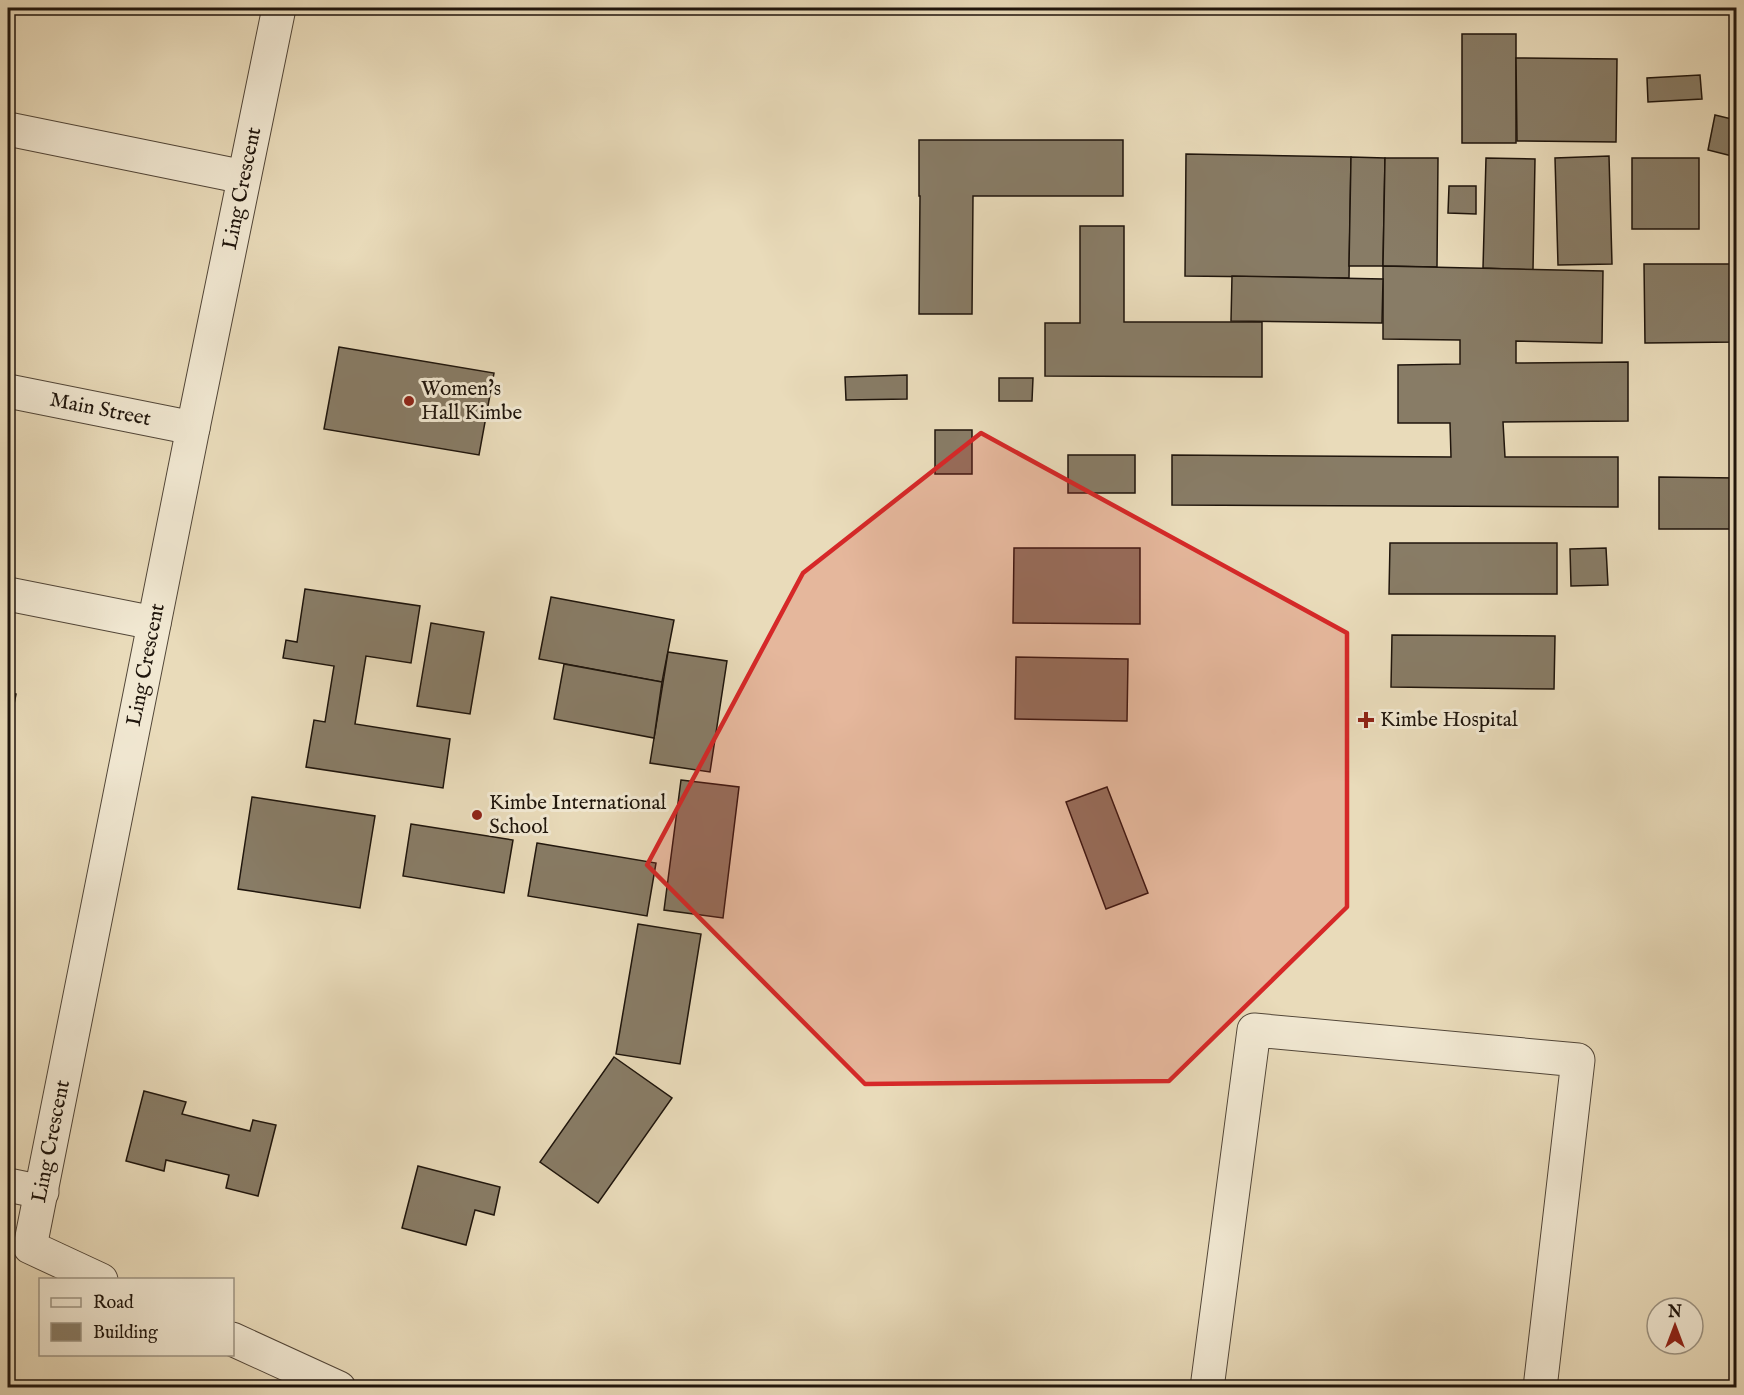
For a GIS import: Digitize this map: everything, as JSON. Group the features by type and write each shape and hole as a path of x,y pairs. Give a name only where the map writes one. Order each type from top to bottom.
{"street":[{"name":"Ling Crescent","path":"96,1278 19,1245 42,1192 193,428 279,8"},
{"path":"8,129 244,177"},
{"name":"Main Street","path":"8,391 193,428"},
{"path":"8,594 154,623"},
{"path":"1207,1388 1254,1030 1578,1059 1540,1388"},
{"path":"8,1185 42,1192"},
{"path":"234,1340 339,1388"}],"highlighted area":[{"path":"981,433 1347,633 1347,907 1169,1081 865,1084 647,865 803,573"}],"building":[{"path":"1462,34 1516,34 1516,143 1462,143"},
{"path":"1516,58 1617,59 1616,142 1517,141"},
{"path":"1700,75 1702,99 1648,102 1647,78"},
{"path":"1715,115 1736,120 1736,157 1708,150"},
{"path":"919,140 1123,140 1123,196 973,196 972,314 919,314"},
{"path":"1186,154 1351,157 1349,278 1185,276"},
{"path":"1609,156 1612,264 1558,265 1555,158"},
{"path":"1351,157 1385,158 1383,266 1349,266"},
{"path":"1385,158 1438,158 1437,267 1383,266"},
{"path":"1486,158 1535,159 1533,270 1483,268"},
{"path":"1632,158 1699,158 1699,229 1632,229"},
{"path":"1449,186 1476,186 1476,214 1448,213"},
{"path":"1080,226 1124,226 1124,322 1262,322 1262,377 1045,376 1045,323 1080,323"},
{"path":"1644,264 1736,264 1736,342 1645,343"},
{"path":"1383,266 1603,271 1602,343 1516,341 1516,363 1628,362 1628,421 1503,422 1505,457 1618,457 1618,507 1172,505 1172,455 1451,457 1450,423 1398,423 1398,365 1460,364 1460,340 1383,339"},
{"path":"1232,276 1383,279 1382,323 1231,321"},
{"name":"Women's Hall Kimbe","path":"339,347 494,373 479,455 324,429"},
{"path":"907,375 907,399 846,400 845,377"},
{"path":"999,378 1033,378 1032,401 999,401"},
{"path":"935,430 972,430 972,474 935,474"},
{"path":"1068,455 1135,455 1135,493 1068,493"},
{"path":"1659,477 1736,478 1736,529 1659,529"},
{"path":"1390,543 1557,543 1557,594 1389,594"},
{"path":"1014,548 1140,548 1140,624 1013,623"},
{"path":"1606,548 1608,585 1571,586 1570,549"},
{"path":"305,589 420,606 411,663 366,656 355,724 450,739 443,788 306,767 314,720 325,722 334,666 283,658 286,640 297,642"},
{"path":"551,597 674,620 662,682 539,659"},
{"path":"431,623 484,632 470,714 417,706"},
{"path":"1392,635 1555,636 1554,689 1391,687"},
{"path":"668,652 727,661 710,772 650,763"},
{"path":"1016,657 1128,659 1127,721 1015,719"},
{"path":"564,664 662,682 654,738 554,719"},
{"path":"8,692 16,694 8,735"},
{"path":"681,780 739,787 723,918 664,910"},
{"path":"1107,787 1148,893 1106,909 1066,802"},
{"path":"252,797 375,816 360,908 238,889"},
{"path":"411,824 513,840 504,893 403,876"},
{"path":"537,843 656,863 647,916 528,896"},
{"path":"638,924 701,934 680,1064 616,1054"},
{"path":"614,1057 672,1098 598,1203 540,1162"},
{"path":"144,1091 186,1102 182,1114 250,1131 253,1120 276,1125 258,1196 226,1188 229,1175 166,1160 164,1171 126,1161"},
{"path":"418,1166 500,1187 494,1215 475,1210 466,1245 402,1228"}],"place":[{"name":"Women's Hall Kimbe","path":"409,401"},
{"name":"Kimbe Hospital","path":"1366,720"},
{"name":"Kimbe International School","path":"477,815"}]}
